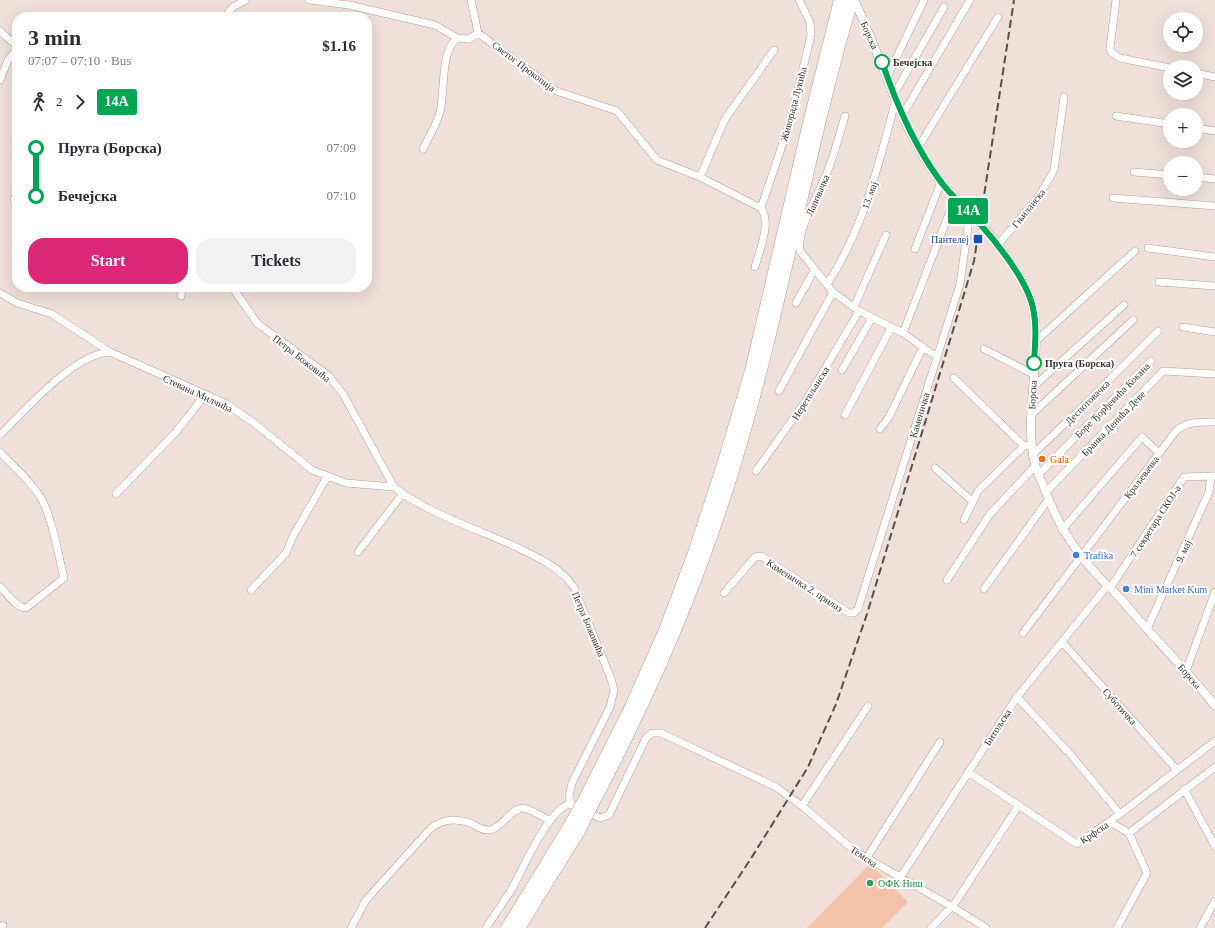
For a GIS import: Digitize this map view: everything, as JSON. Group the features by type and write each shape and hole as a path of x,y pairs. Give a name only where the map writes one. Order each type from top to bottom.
{"highway":[{"path":"587,804 665,630 694,553 722,468 749,378 806,134 840,0"},
{"path":"520,928 656,676 689,597 720,512 764,358 816,140 848,14 853,0"},
{"path":"507,928 574,829"}],"street":[{"path":"229,12 233,7 246,0"},
{"path":"309,0 349,5 435,25 457,38 469,39 478,33 470,0"},
{"name":"Живорада Лукића","path":"761,208 791,120 811,35 810,22 799,0"},
{"name":"Борска","path":"853,0 895,97 919,146 941,182 970,213 997,246 1026,288 1033,308 1036,341 1031,415 1027,445 1062,530 1081,556 1186,671 1215,706"},
{"path":"887,76 924,0"},
{"path":"903,114 970,0"},
{"path":"1116,0 1110,48 1111,52 1120,58 1163,67"},
{"name":"13. мај","path":"826,284 862,213 878,170 895,97 944,7"},
{"path":"919,146 998,17"},
{"path":"0,31 12,42"},
{"name":"Светог Прокопија","path":"478,33 556,91 616,111 658,160 700,177 761,208"},
{"path":"423,149 440,112 446,64 452,44 457,38"},
{"path":"700,177 725,119 774,50"},
{"path":"0,80 8,60 12,55"},
{"path":"1203,74 1215,77"},
{"name":"Гњиланска","path":"997,246 1039,196 1054,170 1064,97"},
{"name":"Лаповачка","path":"845,116 826,175 806,220 801,239 800,251 814,271 833,292 856,309 903,333 937,358"},
{"path":"1116,116 1163,123"},
{"path":"1203,129 1215,131"},
{"path":"1134,172 1163,174"},
{"path":"1203,177 1215,178"},
{"path":"915,249 941,182"},
{"path":"903,333 955,198"},
{"path":"1113,198 1215,206"},
{"path":"755,267 765,227 765,216 761,208"},
{"name":"Каменичка","path":"855,613 858,609 867,582 960,284 970,213"},
{"name":"Неретвљанска","path":"756,472 807,399 856,309 886,235"},
{"path":"1148,248 1215,257"},
{"path":"1036,341 1135,252"},
{"path":"796,303 814,271"},
{"path":"1159,282 1215,286"},
{"path":"181,292 181,296"},
{"name":"Петра Божовића","path":"236,292 258,324 328,376 338,388 361,424 394,487 403,494 426,506 538,557 556,568 567,578 574,588 611,679 614,690 610,707 572,783 569,796 570,803"},
{"path":"778,391 833,292"},
{"name":"Стевана Милчића","path":"0,293 17,303 52,314 110,352 225,403 254,423 312,470 346,483 394,487"},
{"path":"1033,387 1124,305"},
{"path":"842,370 872,318"},
{"path":"1031,415 1133,320"},
{"path":"845,415 891,328"},
{"path":"1182,328 1215,332"},
{"name":"Деспотовачка","path":"1032,454 1076,413 1158,331"},
{"path":"880,429 889,417 923,347"},
{"path":"984,349 1033,374"},
{"path":"0,435 53,383 95,355 110,352"},
{"name":"Боре Ђорђевића Кокана","path":"1038,474 1151,361"},
{"name":"Бранка Денића Деве","path":"984,589 1047,496 1163,371 1215,374"},
{"path":"954,378 1027,445 978,491 964,520"},
{"path":"116,494 175,433 205,395"},
{"name":"Краљевачка","path":"1023,633 1176,431 1184,424 1195,422 1215,422"},
{"path":"1062,530 1142,437 1159,453"},
{"path":"0,452 26,479 41,498 47,514 64,578 26,608 22,608 17,604 0,587"},
{"path":"947,580 990,514 1035,466"},
{"path":"935,468 972,501"},
{"name":"7 секретара СКОЈ-а","path":"1109,587 1184,477 1213,476"},
{"name":"9. мај","path":"1147,629 1209,492 1213,476"},
{"path":"251,590 286,553 293,536 327,477"},
{"path":"358,552 403,494"},
{"name":"Каменичка 2. прилаз","path":"724,593 755,557 761,556 849,613 855,613"},
{"name":"Битољска","path":"900,878 1017,697 1109,587"},
{"path":"1186,671 1215,592"},
{"name":"Суботичка","path":"1063,643 1177,770"},
{"path":"1017,697 1071,755 1120,814"},
{"path":"802,806 868,706"},
{"name":"Темска","path":"570,803 574,807 600,818 609,815 646,738 656,732 776,787 791,797 866,859 951,906 986,928"},
{"name":"Крфска","path":"968,772 1077,844 1110,822 1215,741"},
{"path":"866,859 940,742"},
{"path":"1129,833 1215,767"},
{"path":"1184,790 1215,846"},
{"path":"486,928 511,890 523,864 550,821 562,808 570,803"},
{"path":"931,928 951,906 1019,805"},
{"path":"351,928 366,900 430,829 439,822 448,819 471,823 479,829 489,830 496,827 515,812 523,808 530,810 550,821"},
{"path":"1110,822 1129,833 1147,873 1117,928"},
{"path":"1200,928 1215,902"}],"shaded area":[{"name":"ОФК Ниш","path":"870,864 908,902 882,928 807,928"}],"railway":[{"path":"705,928 750,860 808,767 836,704 867,614 974,261 1014,0"}],"bus line":[{"name":"14А","path":"882,62 896,99 924,157 941,182 981,224 1026,288 1033,308 1035,324 1036,341 1034,363"}],"place":[{"name":"Бечејска","path":"882,62"},
{"name":"Пантелеј","path":"978,239"},
{"name":"Пруга (Борска)","path":"1034,363"},
{"name":"Gala","path":"1042,459"},
{"name":"Trafika","path":"1076,555"},
{"name":"Mini Market Kum","path":"1126,589"},
{"name":"ОФК Ниш","path":"870,883"}]}
